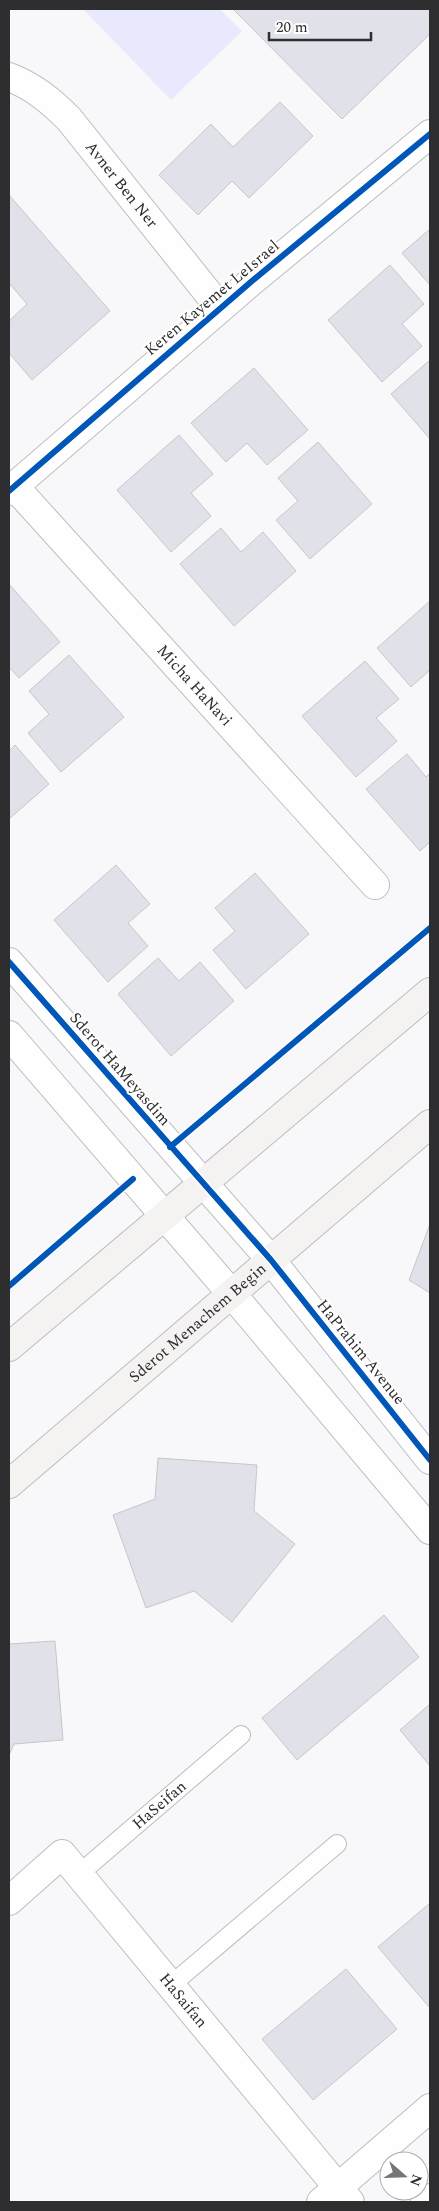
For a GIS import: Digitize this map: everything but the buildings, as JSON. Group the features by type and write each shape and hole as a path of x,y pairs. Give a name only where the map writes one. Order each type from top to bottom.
{"main road":[{"path":"9,1347 163,1215 430,992"},
{"name":"Sderot Menachem Begin","path":"9,1484 430,1124"}],"street":[{"name":"Avner Ben Ner","path":"9,77 24,83 53,102 69,119 220,308"},
{"name":"Keren Kayemet LeIsrael","path":"10,489 220,308 430,134"},
{"name":"Micha HaNavi","path":"10,489 375,885"},
{"name":"Sderot HaMeyasdim","path":"9,962 202,1184 271,1260"},
{"path":"9,1035 231,1293 430,1530"},
{"name":"HaPrahim Avenue","path":"271,1260 430,1460"},
{"name":"HaSaifan","path":"9,1901 62,1854 171,1985 337,2197"},
{"path":"337,2197 430,2108"},
{"path":"425,2202 430,2198"}],"lane":[{"name":"HaSeifan","path":"79,1874 241,1735"},
{"path":"171,1985 337,1844"}],"shaded area":[{"path":"83,9 220,9 242,31 171,100"}],"cycle path":[{"path":"9,491 252,281 430,134"},
{"path":"170,1147 430,928"},
{"path":"9,962 271,1260 430,1460"},
{"path":"9,1286 133,1179"}]}
